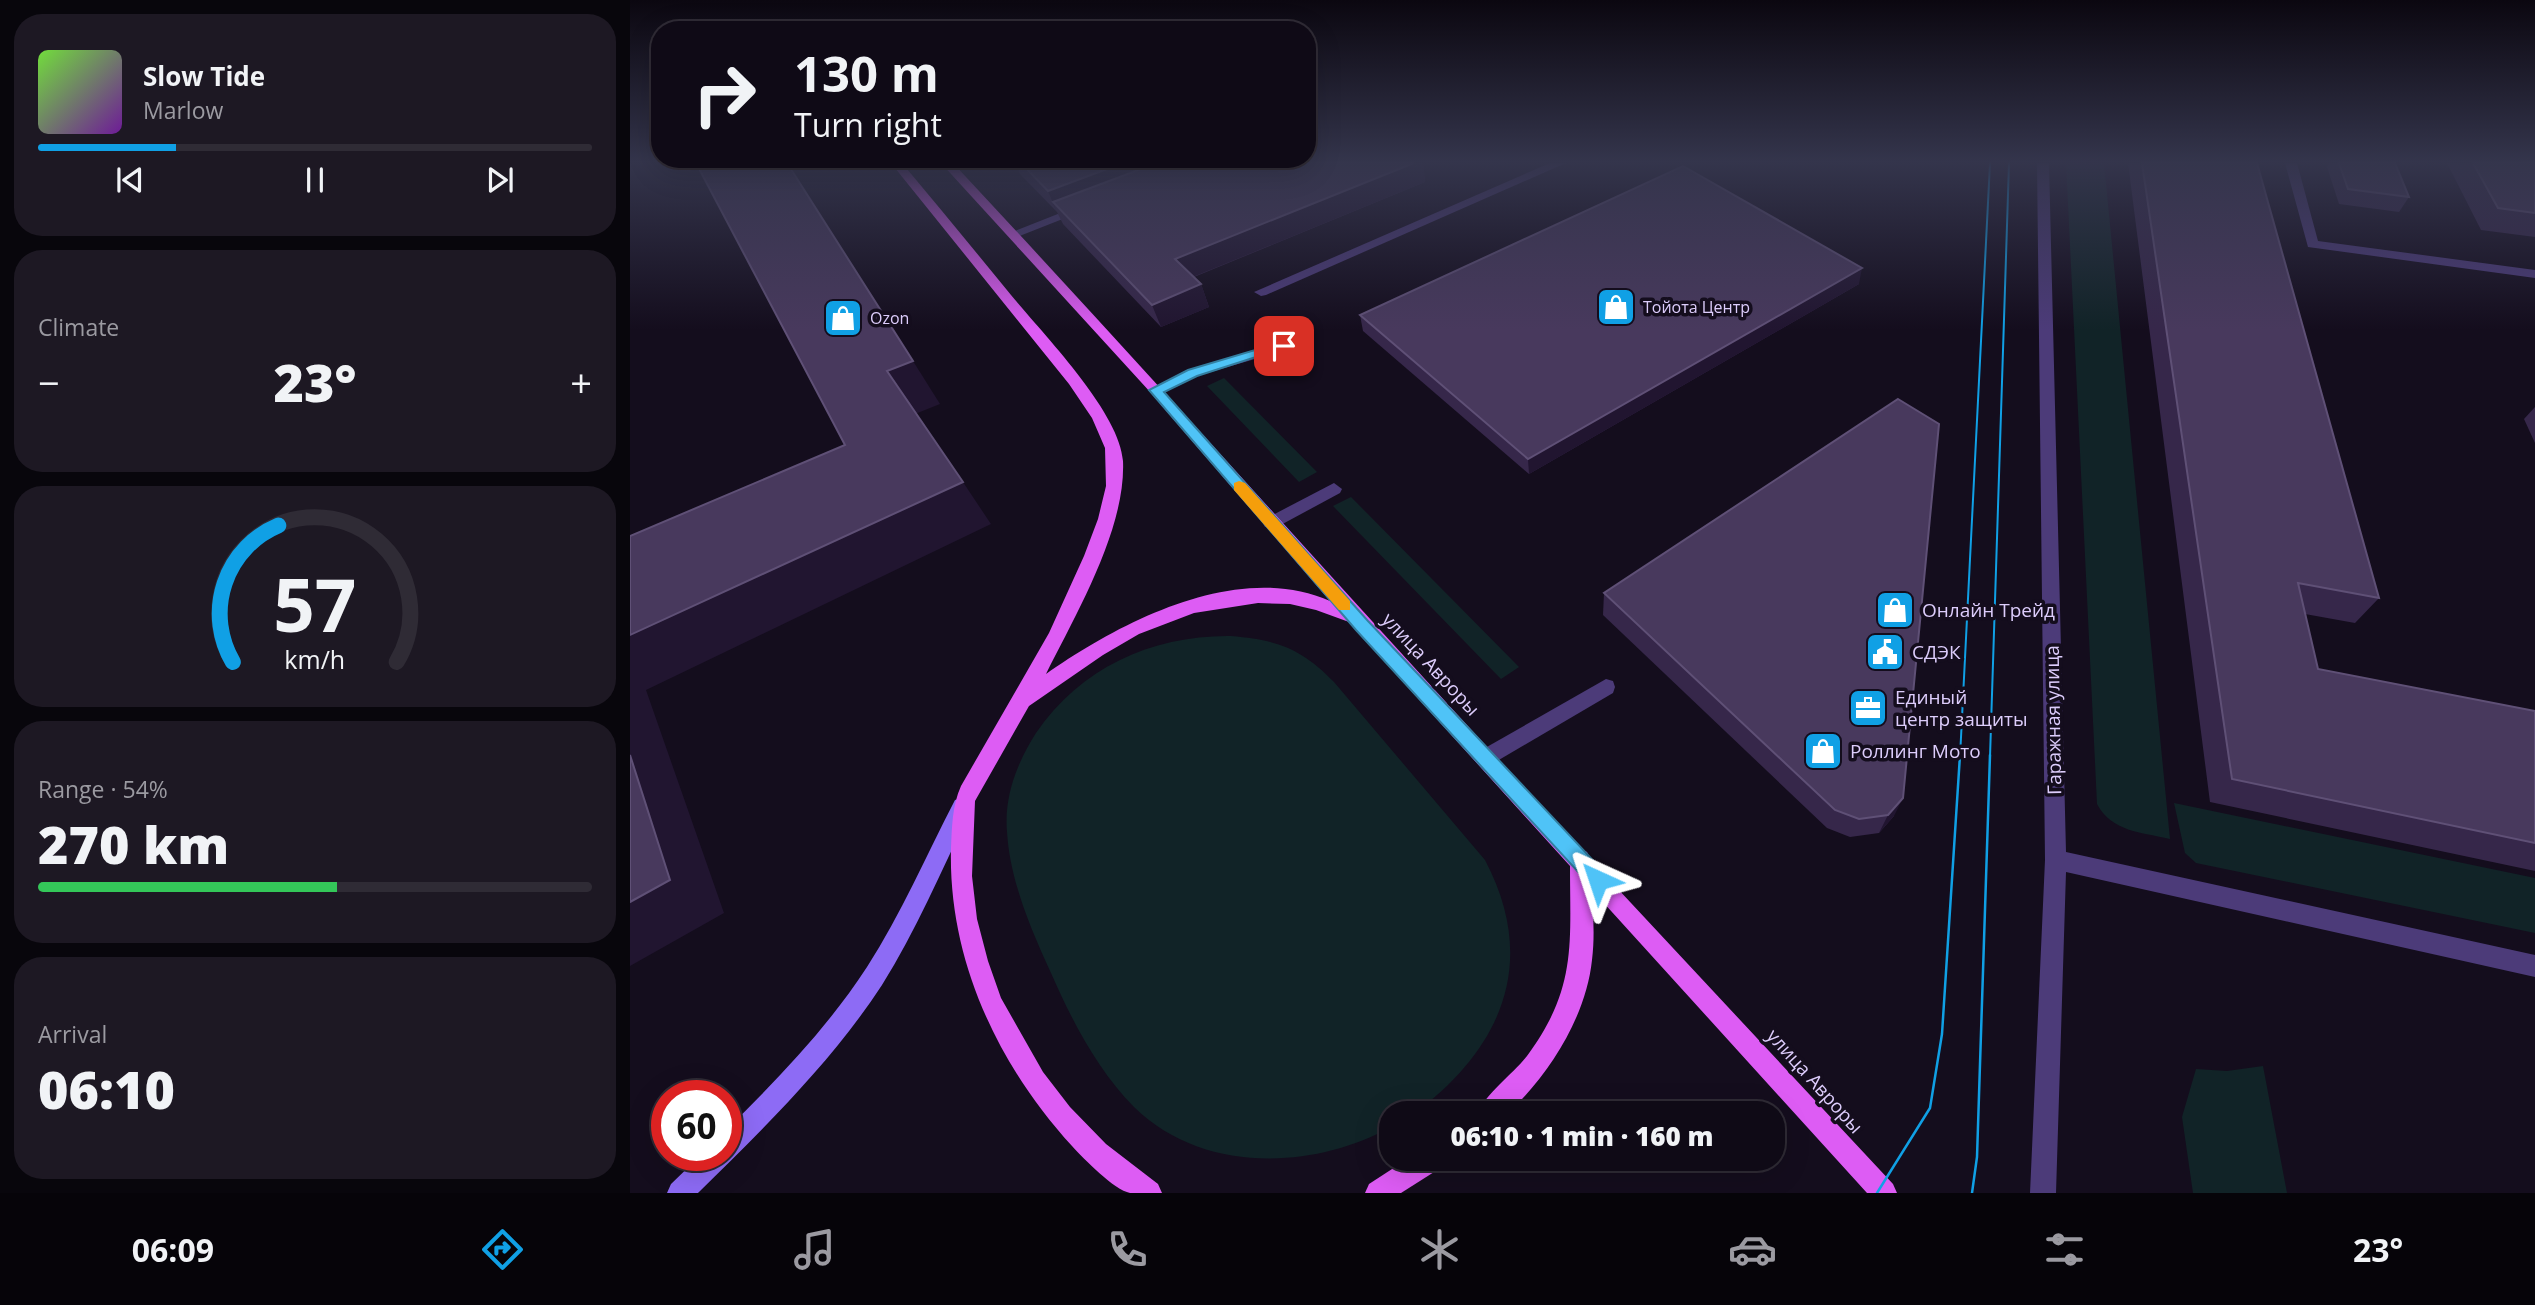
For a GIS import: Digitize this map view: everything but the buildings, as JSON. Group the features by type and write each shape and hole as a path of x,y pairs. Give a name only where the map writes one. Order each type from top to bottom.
{"main road":[{"path":"742,1132 771,1103 836,1027 889,952 965,800 1022,701 1103,534 1114,493 1116,461 1111,438 1100,416 1074,380 942,219"},
{"name":"улица Авроры","path":"999,219 1156,390 1362,625 1580,859 1884,1193"},
{"path":"1022,701 1129,632 1213,603 1278,596 1307,599 1333,608 1362,625"},
{"path":"965,800 959,863 966,922 983,981 1013,1044 1052,1104 1091,1148 1149,1193"},
{"path":"1502,1101 1533,1069 1563,1019 1579,971 1580,859"},
{"path":"680,1193 703,1171"},
{"path":"1378,1193 1413,1171"}],"street":[{"path":"1013,234 1056,219"},
{"path":"1261,292 1432,219"},
{"name":"Гаражная улица","path":"2043,1193 2046,1038 2056,860 2044,219"},
{"path":"2305,219 2312,244 2535,274"},
{"path":"1156,390 1192,373 1284,346"},
{"path":"1271,523 1334,489"},
{"path":"1485,758 1606,687"},
{"path":"2056,860 2535,966"}],"shaded area":[{"path":"2069,219 2109,219 2170,839 2119,826 2103,813 2097,804"},
{"path":"1224,378 1317,472 1299,482 1207,386"},
{"path":"1351,497 1519,667 1501,679 1333,506"},
{"path":"1231,636 1275,643 1299,654 1322,670 1485,860 1501,897 1509,933 1510,968 1503,1000 1490,1031 1470,1060 1429,1101 1379,1101 1379,1132 1328,1151 1293,1157 1259,1158 1225,1154 1192,1144 1161,1129 1134,1107 1097,1061 1067,1008 1029,922 1012,869 1007,819 1013,780 1036,733 1054,710 1074,690 1121,659 1174,641"},
{"path":"2174,803 2535,878 2535,933 2196,863 2185,853"},
{"path":"2263,1066 2287,1193 2193,1193 2182,1117 2196,1069 2227,1071"}],"tram line":[{"path":"1960,757 1987,219"},
{"path":"1990,757 2007,219"},
{"path":"1877,1193 1930,1108 1942,1034 1960,755"},
{"path":"1972,1193 1977,1157 1990,755"}],"slow traffic":[{"path":"1239,486 1345,606"}],"place":[{"name":"Тойота Центр","path":"1616,307"},
{"name":"Ozon","path":"843,318"},
{"name":"Онлайн Трейд","path":"1895,610"},
{"name":"СДЭК","path":"1885,652"},
{"name":"Единый центр защиты","path":"1868,708"},
{"name":"Роллинг Мото","path":"1823,751"}],"route":[{"path":"1284,346 1192,373 1156,390 1362,625 1598,880"}]}
